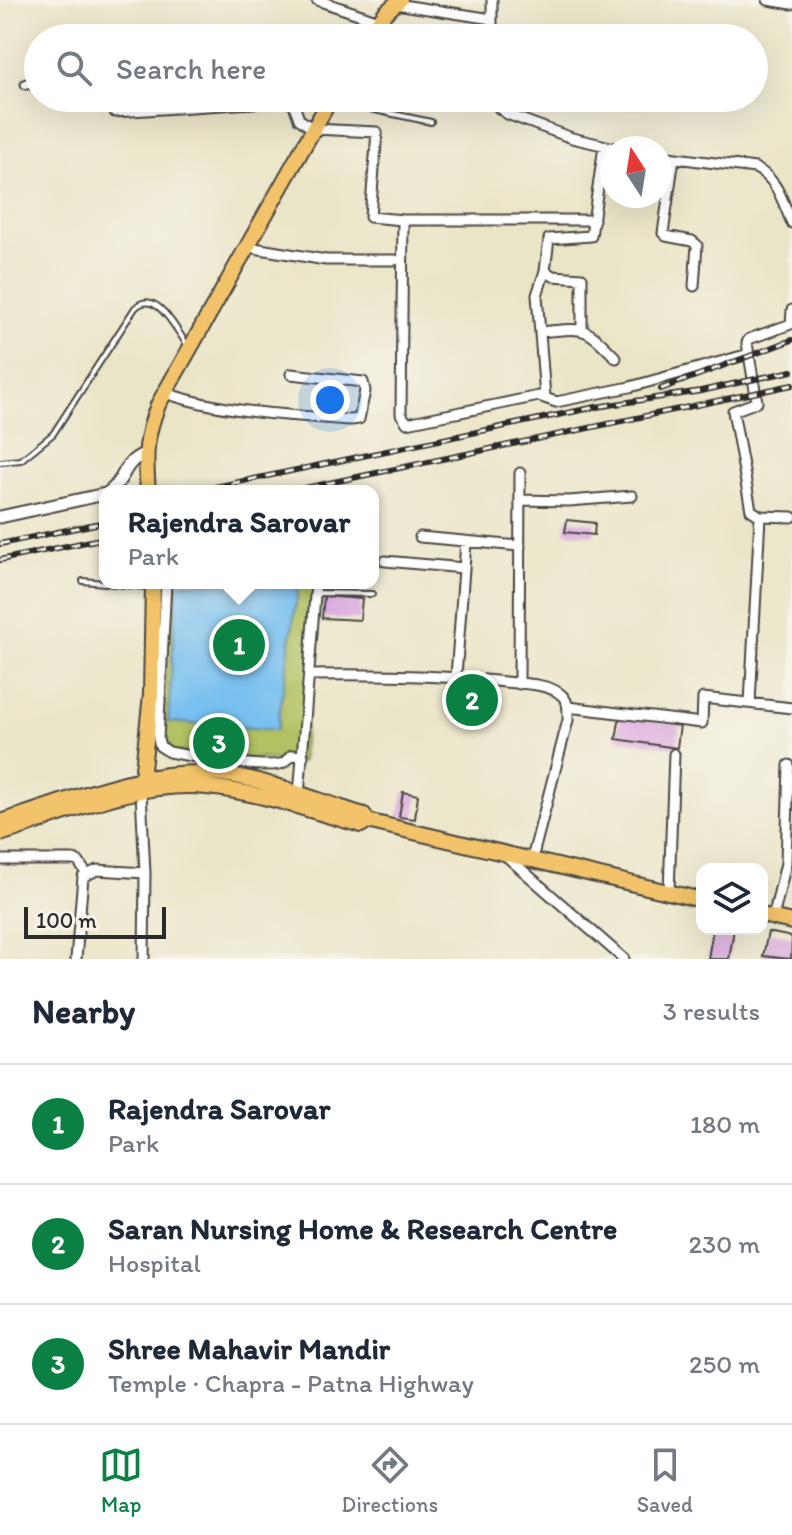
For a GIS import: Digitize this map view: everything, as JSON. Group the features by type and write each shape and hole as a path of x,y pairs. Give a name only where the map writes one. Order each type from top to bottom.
{"main road":[{"path":"377,24 398,2"},
{"path":"147,485 144,454 148,429 165,393 323,112"},
{"path":"141,786 158,589"},
{"path":"0,834 169,775 224,775 364,815 367,821"},
{"path":"0,822 91,790 141,786 206,787 245,793 361,825 367,821 696,899"},
{"path":"768,916 792,922"}],"street":[{"path":"317,0 379,21"},
{"path":"492,0 492,24"},
{"path":"768,0 792,4"},
{"path":"398,2 492,19"},
{"path":"297,112 301,121 313,129 377,132 370,217 403,220 594,220"},
{"path":"504,112 572,138 600,145"},
{"path":"694,286 696,243 663,234 674,158 755,168 765,173 778,189 792,223"},
{"path":"545,397 537,295 545,271 549,239 589,237 600,191"},
{"path":"403,220 403,420 413,423 545,397 556,402 630,387 749,354"},
{"path":"248,247 326,260 395,260"},
{"path":"545,271 553,276 582,278 582,329"},
{"path":"792,310 791,324 749,339 757,402 733,411 749,505 760,516 792,517"},
{"path":"540,332 582,329 596,337 616,358"},
{"path":"165,393 223,407 359,419 365,391 363,382 291,374"},
{"path":"118,485 128,464 144,454"},
{"path":"519,684 520,473"},
{"path":"0,517 99,494"},
{"path":"520,500 632,496"},
{"path":"750,703 760,516"},
{"path":"420,537 520,546"},
{"path":"456,676 466,542"},
{"path":"385,561 464,568"},
{"path":"158,589 160,746 169,752 237,762 275,764 287,761 292,755 303,756"},
{"path":"299,795 316,589"},
{"path":"309,675 389,673 456,676 553,689 562,695 568,707 568,720 532,859"},
{"path":"568,707 702,723 703,698 792,708"},
{"path":"669,892 674,754"},
{"path":"768,913 786,863 789,765"},
{"path":"141,786 145,873 144,959"},
{"path":"502,853 624,959"},
{"path":"0,860 73,860 78,861 86,873"},
{"path":"76,959 80,883 86,873 97,870 145,873"}],"lane":[{"path":"387,112 431,122"},
{"path":"0,462 21,460 53,434 135,308 142,302 150,301 157,305 191,350"},
{"path":"83,581 99,582"},
{"path":"325,589 372,594"}],"green space":[{"path":"172,589 316,589 302,762 173,752 160,741"}],"water":[{"path":"177,589 298,589 277,730 168,722"}],"building":[{"path":"567,520 595,523 594,535 565,532"},
{"path":"324,596 362,599 360,620 322,618"},
{"path":"464,687 490,690 486,716 461,713"},
{"path":"620,716 680,725 677,748 616,739"},
{"path":"403,792 418,795 415,819 399,817"},
{"path":"768,932 792,937 791,959 763,956"},
{"path":"712,935 733,935 729,959 708,959"}],"railway":[{"path":"661,389 792,340"},
{"path":"225,485 596,407 701,391 792,371"},
{"path":"319,485 792,385"},
{"path":"0,544 99,523"},
{"path":"0,560 99,539"}],"place":[{"name":"Rajendra Sarovar","path":"239,645"},
{"name":"Saran Nursing Home & Research Centre","path":"472,700"},
{"name":"Shree Mahavir Mandir","path":"219,743"}]}
